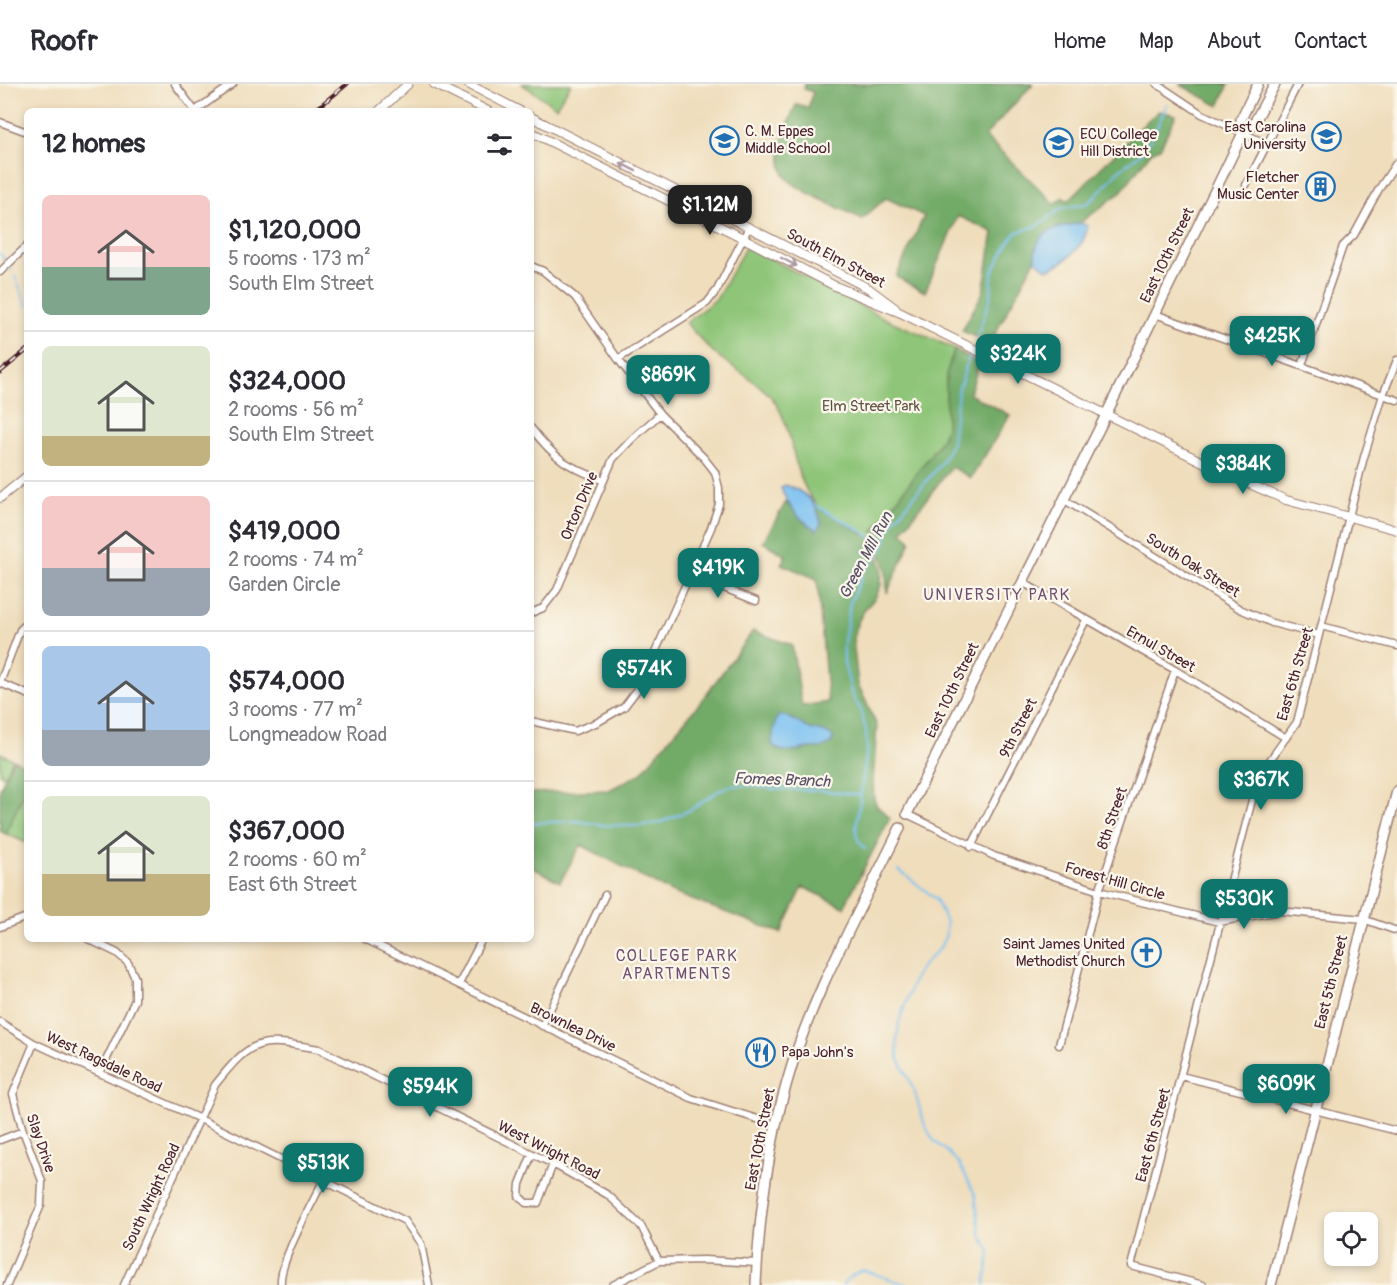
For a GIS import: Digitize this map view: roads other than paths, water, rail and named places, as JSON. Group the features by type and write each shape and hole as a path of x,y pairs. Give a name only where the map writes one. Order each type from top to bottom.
{"main road":[{"name":"East 10th Street","path":"1244,131 1241,119 1258,84"},
{"name":"East 10th Street","path":"756,1285 768,1169 776,1125 787,1082 806,1026 900,828 1244,131 1253,125 1275,84"},
{"name":"East 5th Street","path":"1271,1285 1397,791"}],"street":[{"path":"175,84 193,108"},
{"path":"199,108 232,84"},
{"path":"382,108 408,84"},
{"path":"434,84 482,108"},
{"path":"468,84 506,108"},
{"path":"1156,84 1202,114 1244,131 1267,144"},
{"path":"1246,185 1298,84"},
{"name":"South Elm Street","path":"534,119 842,274 868,288 901,313"},
{"path":"0,122 24,131"},
{"name":"South Elm Street","path":"534,133 835,286 862,299 901,313 1227,474 1286,500 1397,530"},
{"path":"581,156 586,146"},
{"path":"1302,365 1343,246 1354,235 1379,189 1397,162"},
{"path":"682,209 689,197"},
{"path":"618,359 706,303 717,290 749,227"},
{"path":"0,272 24,249"},
{"path":"534,267 543,271 575,297 660,414 715,472 719,488 719,504 711,528 639,686 624,707 598,722 575,730 534,722"},
{"path":"835,286 842,274"},
{"path":"862,299 868,288"},
{"path":"1155,314 1397,400"},
{"name":"East 6th Street","path":"1203,1285 1131,1266 1258,777 1297,722 1364,457 1383,395 1397,360"},
{"name":"Orton Drive","path":"534,612 543,608 556,590 613,459 660,414"},
{"path":"534,432 544,446 569,467 603,480"},
{"path":"0,498 24,478"},
{"name":"South Oak Street","path":"1063,499 1240,609 1272,622 1318,634"},
{"path":"690,574 756,601"},
{"name":"Ernul Street","path":"1022,582 1175,670 1286,738"},
{"name":"9th Street","path":"971,847 1086,620"},
{"path":"24,626 20,630 0,682 24,693"},
{"path":"1321,626 1397,646"},
{"name":"8th Street","path":"1059,1045 1100,891 1175,670"},
{"name":"Forest Hill Circle","path":"907,814 971,847 994,856 1100,891 1219,922 1280,911 1363,919 1397,931"},
{"path":"543,1026 605,895"},
{"path":"0,927 24,918"},
{"path":"94,942 117,953 128,963 135,978 135,1000 100,1073"},
{"name":"Brownlea Drive","path":"371,942 691,1098 776,1125"},
{"path":"459,984 480,942"},
{"name":"West Ragsdale Road","path":"0,1022 34,1043 200,1119 405,1221 421,1244 429,1285"},
{"name":"West Wright Road","path":"200,1119 215,1085 236,1059 255,1045 277,1041 319,1049 553,1164 608,1195 641,1226 659,1261"},
{"name":"Slay Drive","path":"7,1285 41,1205 42,1181 23,1131 13,1094 34,1043"},
{"path":"1181,1076 1397,1131"},
{"name":"South Wright Road","path":"127,1284 200,1119"},
{"path":"0,1140 23,1131"},
{"path":"532,1154 520,1184 519,1197 526,1203 538,1203 553,1164"},
{"path":"281,1285 280,1279 286,1260 323,1181"},
{"path":"613,1285 659,1261 704,1260 757,1263"}],"water":[{"path":"1080,223 1088,226 1086,233 1079,246 1069,257 1050,269 1035,260 1038,242 1042,236 1055,229"},
{"path":"785,485 804,494 813,503 821,523 817,530 805,522 791,507 781,488"},
{"path":"779,715 791,718 810,729 828,734 833,737 832,743 822,747 789,751 776,748 772,744 774,725"}],"waterway":[{"name":"Green Mill Run","path":"977,337 991,296 992,272 1008,243 1017,232 1037,226 1062,208 1086,204 1093,199 1118,171 1140,154 1153,136 1167,104"},
{"name":"Fomes Branch","path":"0,253 11,270"},
{"name":"Fomes Branch","path":"15,276 24,298"},
{"name":"Green Mill Run","path":"865,849 857,838 856,828 867,749 866,730 860,708 852,696 844,662 844,643 850,603 863,572 882,550 892,523 942,462 952,442 958,392 969,357"},
{"path":"815,505 862,531 877,542 882,550"},
{"name":"Fomes Branch","path":"534,823 578,821 602,825 636,826 659,823 690,810 730,786 750,785 773,789 817,790 860,795"},
{"name":"Green Mill Run","path":"899,870 936,899 946,922 946,935 940,948 922,966 914,979 899,1022 898,1057 914,1090 925,1126 934,1141 959,1164 975,1194 980,1233 990,1252 985,1285"},
{"path":"843,1285 863,1270 908,1285"}],"railway":[{"path":"318,108 347,84"},
{"path":"0,372 24,352"}],"place":[{"name":"East Carolina University","path":"1327,136"},
{"name":"C. M. Eppes Middle School","path":"724,140"},
{"name":"ECU College Hill District","path":"1059,143"},
{"name":"Fletcher Music Center","path":"1320,186"},
{"name":"Saint James United Methodist Church","path":"1146,953"},
{"name":"Papa John's","path":"760,1052"}],"district":[{"name":"UNIVERSITY PARK","path":"997,594"},
{"name":"COLLEGE PARK APARTMENTS","path":"677,964"}],"park label":[{"name":"Elm Street Park","path":"871,406"}]}
